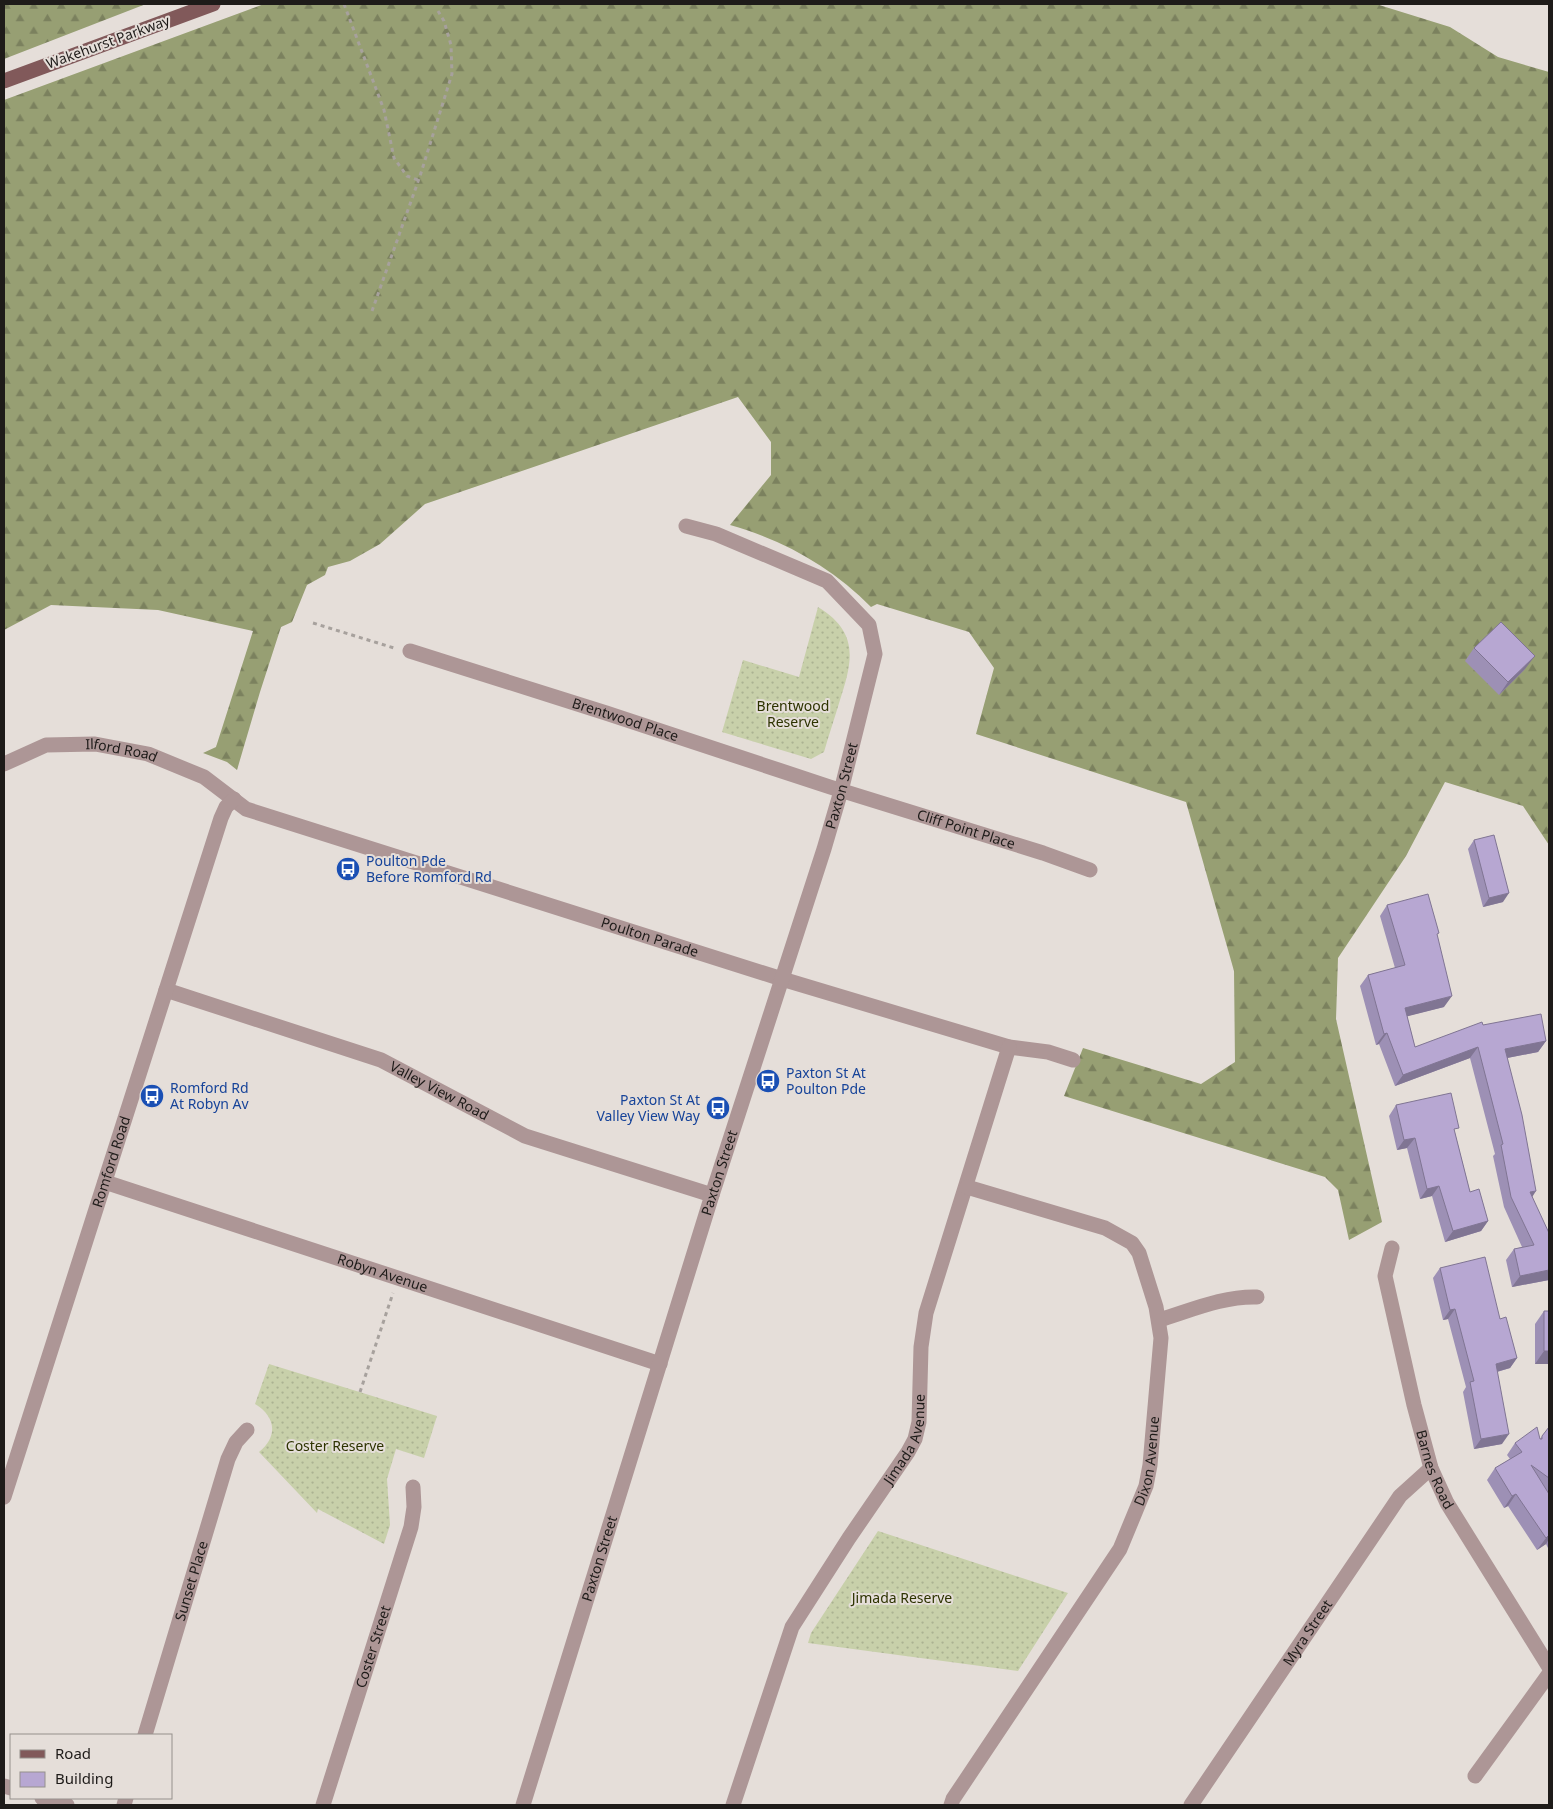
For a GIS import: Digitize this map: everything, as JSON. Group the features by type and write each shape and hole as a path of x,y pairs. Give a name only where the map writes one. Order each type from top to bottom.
{"main road":[{"name":"Wakehurst Parkway","path":"4,81 213,4"}],"street":[{"name":"Paxton Street","path":"523,1805 712,1195 841,791 875,654 869,625 827,581 716,534 686,526"},
{"name":"Brentwood Place","path":"410,652 606,713 841,791"},
{"name":"Ilford Road","path":"4,764 46,745 95,744 148,754 204,777 234,799"},
{"name":"Cliff Point Place","path":"841,791 1043,853 1090,870"},
{"name":"Poulton Parade","path":"234,799 246,809 782,979 1009,1047 1048,1052 1073,1060"},
{"name":"Romford Road","path":"4,1497 221,818 226,806 234,799"},
{"name":"Valley View Road","path":"166,990 382,1060 525,1136 712,1195"},
{"name":"Jimada Avenue","path":"733,1805 792,1627 915,1439 919,1422 921,1347 926,1314 1009,1047"},
{"name":"Robyn Avenue","path":"105,1182 660,1364"},
{"name":"Dixon Avenue","path":"951,1805 953,1799 1120,1549 1146,1486 1150,1465 1162,1338 1159,1320 1139,1253 1132,1243 1105,1228 967,1187"},
{"name":"Barnes Road","path":"1392,1248 1385,1276 1414,1405 1431,1468 1447,1503 1549,1666"},
{"path":"1159,1320 1222,1300 1257,1297"},
{"name":"Sunset Place","path":"145,1734 228,1459 236,1442 247,1430"},
{"name":"Myra Street","path":"1191,1805 1400,1496 1431,1468"},
{"name":"Coster Street","path":"323,1805 410,1528 414,1507 413,1487"},
{"path":"1475,1776 1549,1674"},
{"path":"46,1799 67,1805"}],"path":[{"path":"344,4 384,110 394,158 407,176 419,180"},
{"path":"372,311 419,180 452,74 450,45 444,20 438,11"},
{"path":"313,623 410,652"},
{"path":"360,1392 397,1278"}],"green space":[{"path":"4,4 146,4 4,59"},
{"path":"264,4 1376,4 1450,27 1498,57 1549,72 1549,845 1523,806 1445,782 1406,856 1338,958 1336,1019 1382,1222 1349,1240 1338,1190 1325,1177 1064,1096 1083,1048 1201,1084 1235,1062 1234,971 1186,802 976,734 994,668 969,632 877,604 871,607 840,579 806,557 750,531 730,525 771,475 771,442 738,397 425,504 380,544 350,561 328,567 325,575 307,585 292,622 281,627 237,770 227,762 203,753 216,747 253,631 158,610 51,605 4,630 4,100"},
{"name":"Brentwood Reserve","path":"818,607 841,626 849,648 850,660 824,752 811,759 722,732 743,660 799,677"},
{"name":"Coster Reserve","path":"269,1364 437,1416 424,1458 396,1449 387,1479 390,1525 384,1544 318,1509 317,1513 259,1452 270,1439 272,1433 272,1426 267,1414 255,1404"},
{"name":"Jimada Reserve","path":"878,1531 1068,1593 1018,1671 808,1643 811,1633"}],"building":[{"path":"1501,622 1535,656 1508,682 1474,648"},
{"path":"1494,835 1509,893 1489,898 1474,840"},
{"path":"1428,894 1439,933 1437,934 1452,996 1405,1008 1415,1047 1482,1022 1483,1025 1541,1014 1546,1041 1505,1049 1522,1115 1536,1191 1530,1192 1549,1233 1549,1270 1520,1276 1514,1249 1534,1245 1511,1197 1501,1145 1503,1144 1478,1047 1403,1075 1387,1033 1384,1034 1368,975 1405,965 1387,905"},
{"path":"1451,1093 1459,1128 1454,1129 1470,1192 1479,1189 1488,1221 1453,1231 1439,1186 1427,1189 1415,1138 1404,1140 1396,1105"},
{"path":"1485,1257 1500,1319 1506,1317 1517,1358 1496,1364 1509,1434 1481,1439 1470,1382 1474,1381 1455,1309 1450,1310 1440,1268"},
{"path":"1544,1311 1549,1311 1549,1351 1544,1351"},
{"path":"1537,1427 1540,1439 1542,1439 1542,1436 1549,1427 1549,1478 1531,1465 1549,1494 1549,1535 1546,1538 1516,1494 1512,1496 1495,1468 1522,1452 1515,1443"}],"place":[{"name":"Poulton Pde Before Romford Rd","path":"348,869"},
{"name":"Paxton St At Poulton Pde","path":"768,1081"},
{"name":"Romford Rd At Robyn Av","path":"152,1096"},
{"name":"Paxton St At Valley View Way","path":"718,1108"}]}
